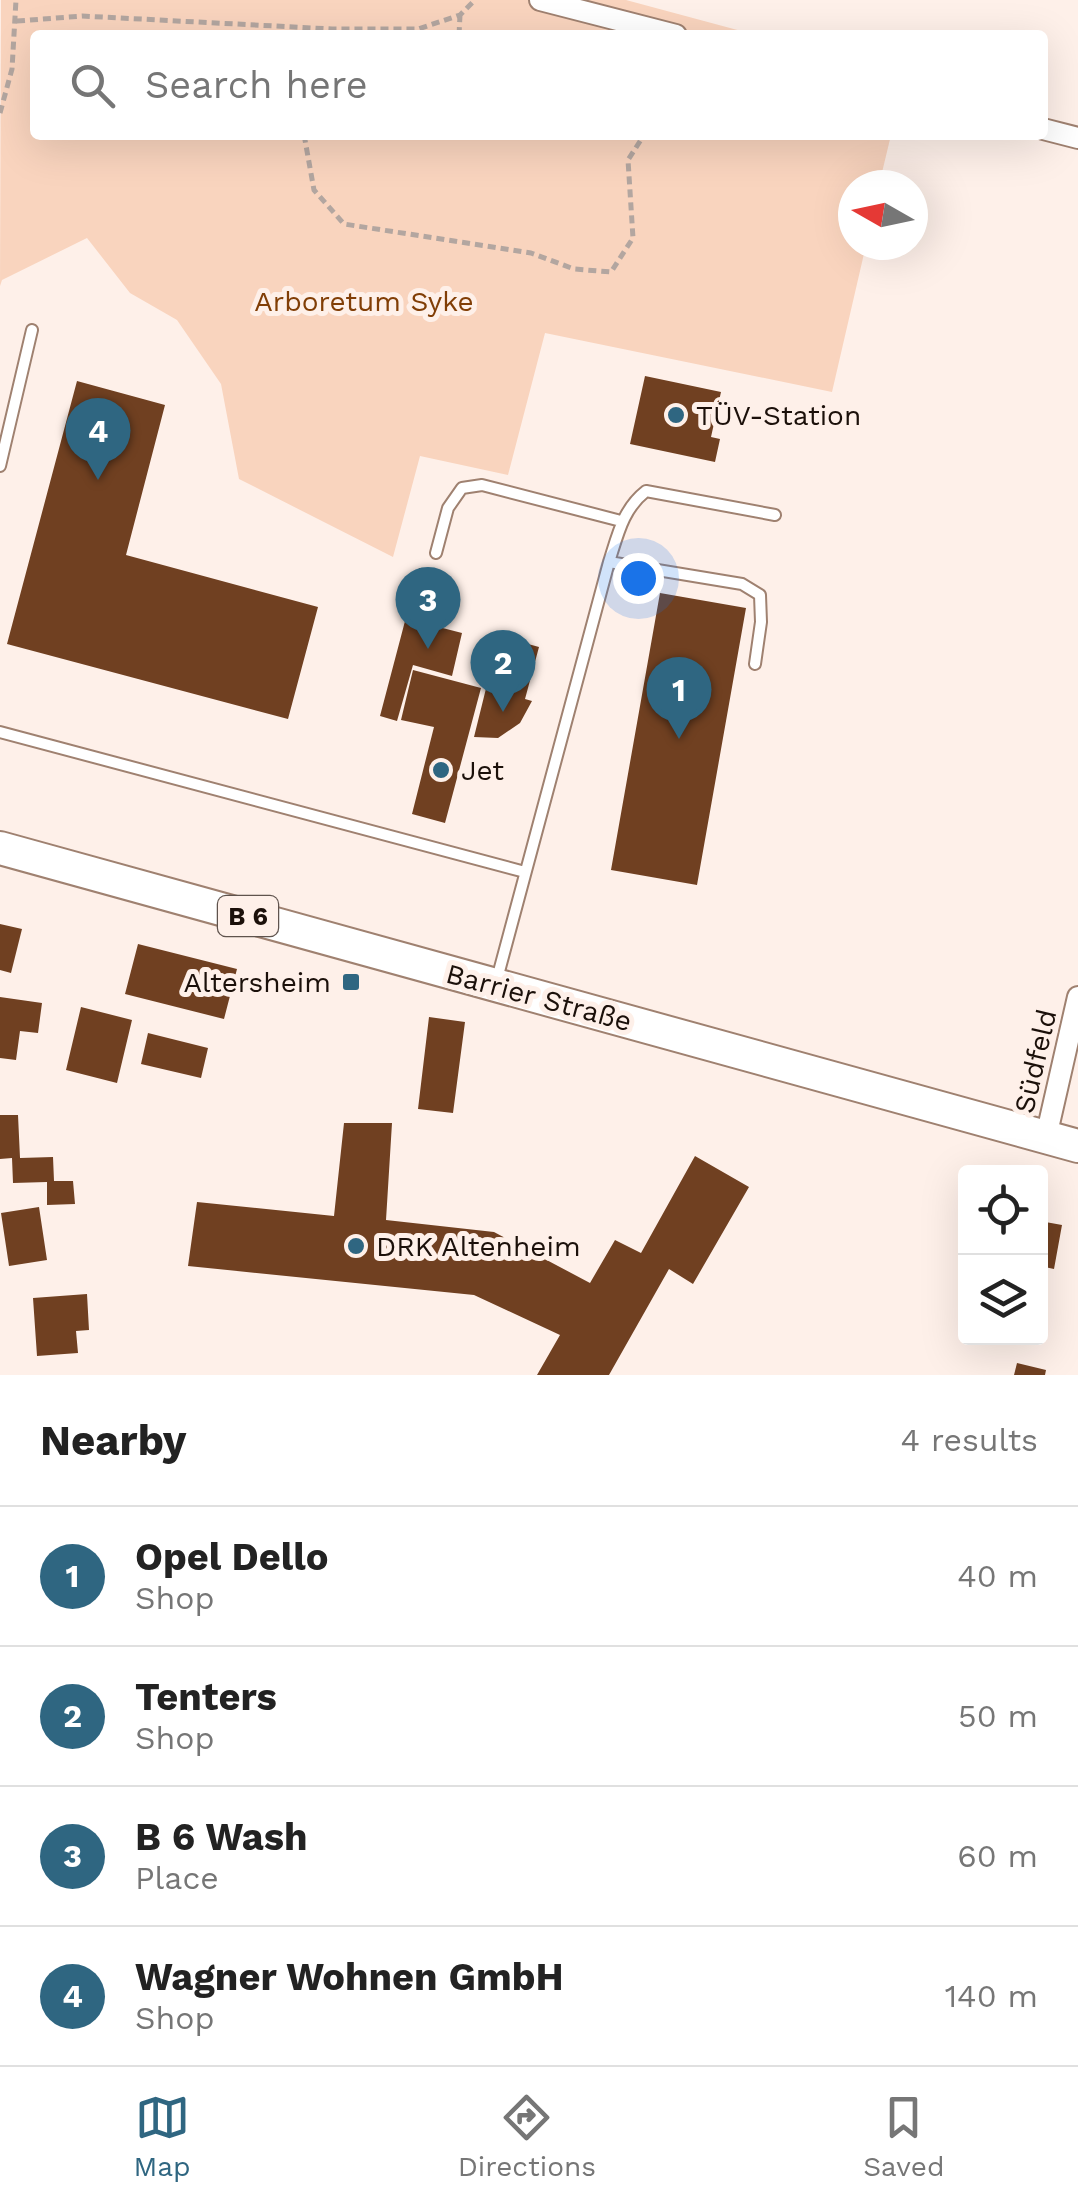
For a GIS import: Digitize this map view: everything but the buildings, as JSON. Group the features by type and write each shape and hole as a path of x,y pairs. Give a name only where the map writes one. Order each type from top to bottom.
{"main road":[{"name":"Barrier Straße","path":"0,848 1078,1146"}],"street":[{"path":"540,0 657,30"},
{"path":"1048,131 1078,138"},
{"name":"Südfeld","path":"1046,1137 1078,997"}],"lane":[{"path":"0,466 32,330"},
{"path":"436,553 448,508 462,488 482,486 621,521"},
{"path":"495,985 621,521 633,501 646,490 776,515"},
{"path":"610,562 742,584 760,595 762,622 755,664"},
{"path":"0,732 525,872"}],"path":[{"path":"0,113 12,68 16,0"},
{"path":"375,30 418,28 460,15 474,0"},
{"path":"458,30 460,15"},
{"path":"17,21 82,16 301,30"},
{"path":"305,140 314,190 344,224 531,253 574,269 611,272 633,238 628,160 641,140"}],"green space":[{"name":"Arboretum Syke","path":"1,0 626,0 737,30 30,30 30,140 890,140 883,170 838,170 838,260 863,260 832,392 545,333 508,475 420,456 393,557 239,479 221,384 177,320 130,293 87,238 2,280 0,286"}],"place":[{"name":"TÜV-Station","path":"676,415"},
{"name":"Wagner Wohnen GmbH","path":"98,480"},
{"name":"B 6 Wash","path":"428,649"},
{"name":"Tenters","path":"503,712"},
{"name":"Opel Dello","path":"679,739"},
{"name":"Jet","path":"441,770"},
{"name":"Altersheim","path":"351,982"},
{"name":"DRK Altenheim","path":"356,1246"}]}
